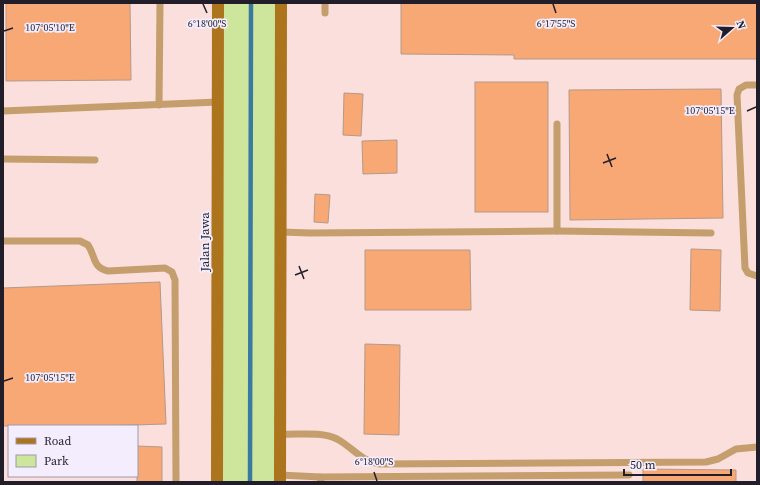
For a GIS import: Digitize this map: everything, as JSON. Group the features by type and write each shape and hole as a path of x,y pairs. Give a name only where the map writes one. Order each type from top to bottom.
{"street":[{"name":"Jalan Jawa","path":"217,482 218,3"},
{"path":"280,479 281,3"}],"lane":[{"path":"159,106 160,3"},
{"path":"325,3 325,13"},
{"path":"757,85 746,85 739,89 737,95 745,268 748,273 757,276"},
{"path":"3,111 159,106 218,102"},
{"path":"557,124 557,231"},
{"path":"3,159 95,160"},
{"path":"281,232 557,231 711,234"},
{"path":"3,241 80,241 88,245 97,267 102,270 165,268 172,272 175,280 176,482"},
{"path":"280,434 328,435 337,439 369,463 379,464 706,462 718,459 736,449 757,447"},
{"path":"280,479 629,475"}],"shaded area":[{"path":"3,3 757,3 757,482 3,482"}],"green space":[{"path":"218,3 281,3 280,482 217,482"}],"building":[{"path":"6,3 130,3 131,80 6,81"},
{"path":"401,3 757,3 757,59 514,59 514,55 401,54"},
{"path":"475,82 548,82 548,212 475,212"},
{"path":"721,89 723,218 570,220 569,90"},
{"path":"344,93 363,94 361,136 343,135"},
{"path":"397,140 397,173 363,174 362,141"},
{"path":"315,194 330,195 328,223 314,222"},
{"path":"691,249 721,250 720,311 690,310"},
{"path":"365,250 470,250 471,310 365,310"},
{"path":"160,282 166,424 3,426 3,288"},
{"path":"365,344 400,345 399,435 364,434"},
{"path":"138,446 162,447 162,482 137,482"},
{"path":"643,469 736,470 736,482 643,482"}],"waterway":[{"path":"250,482 251,3"}]}
